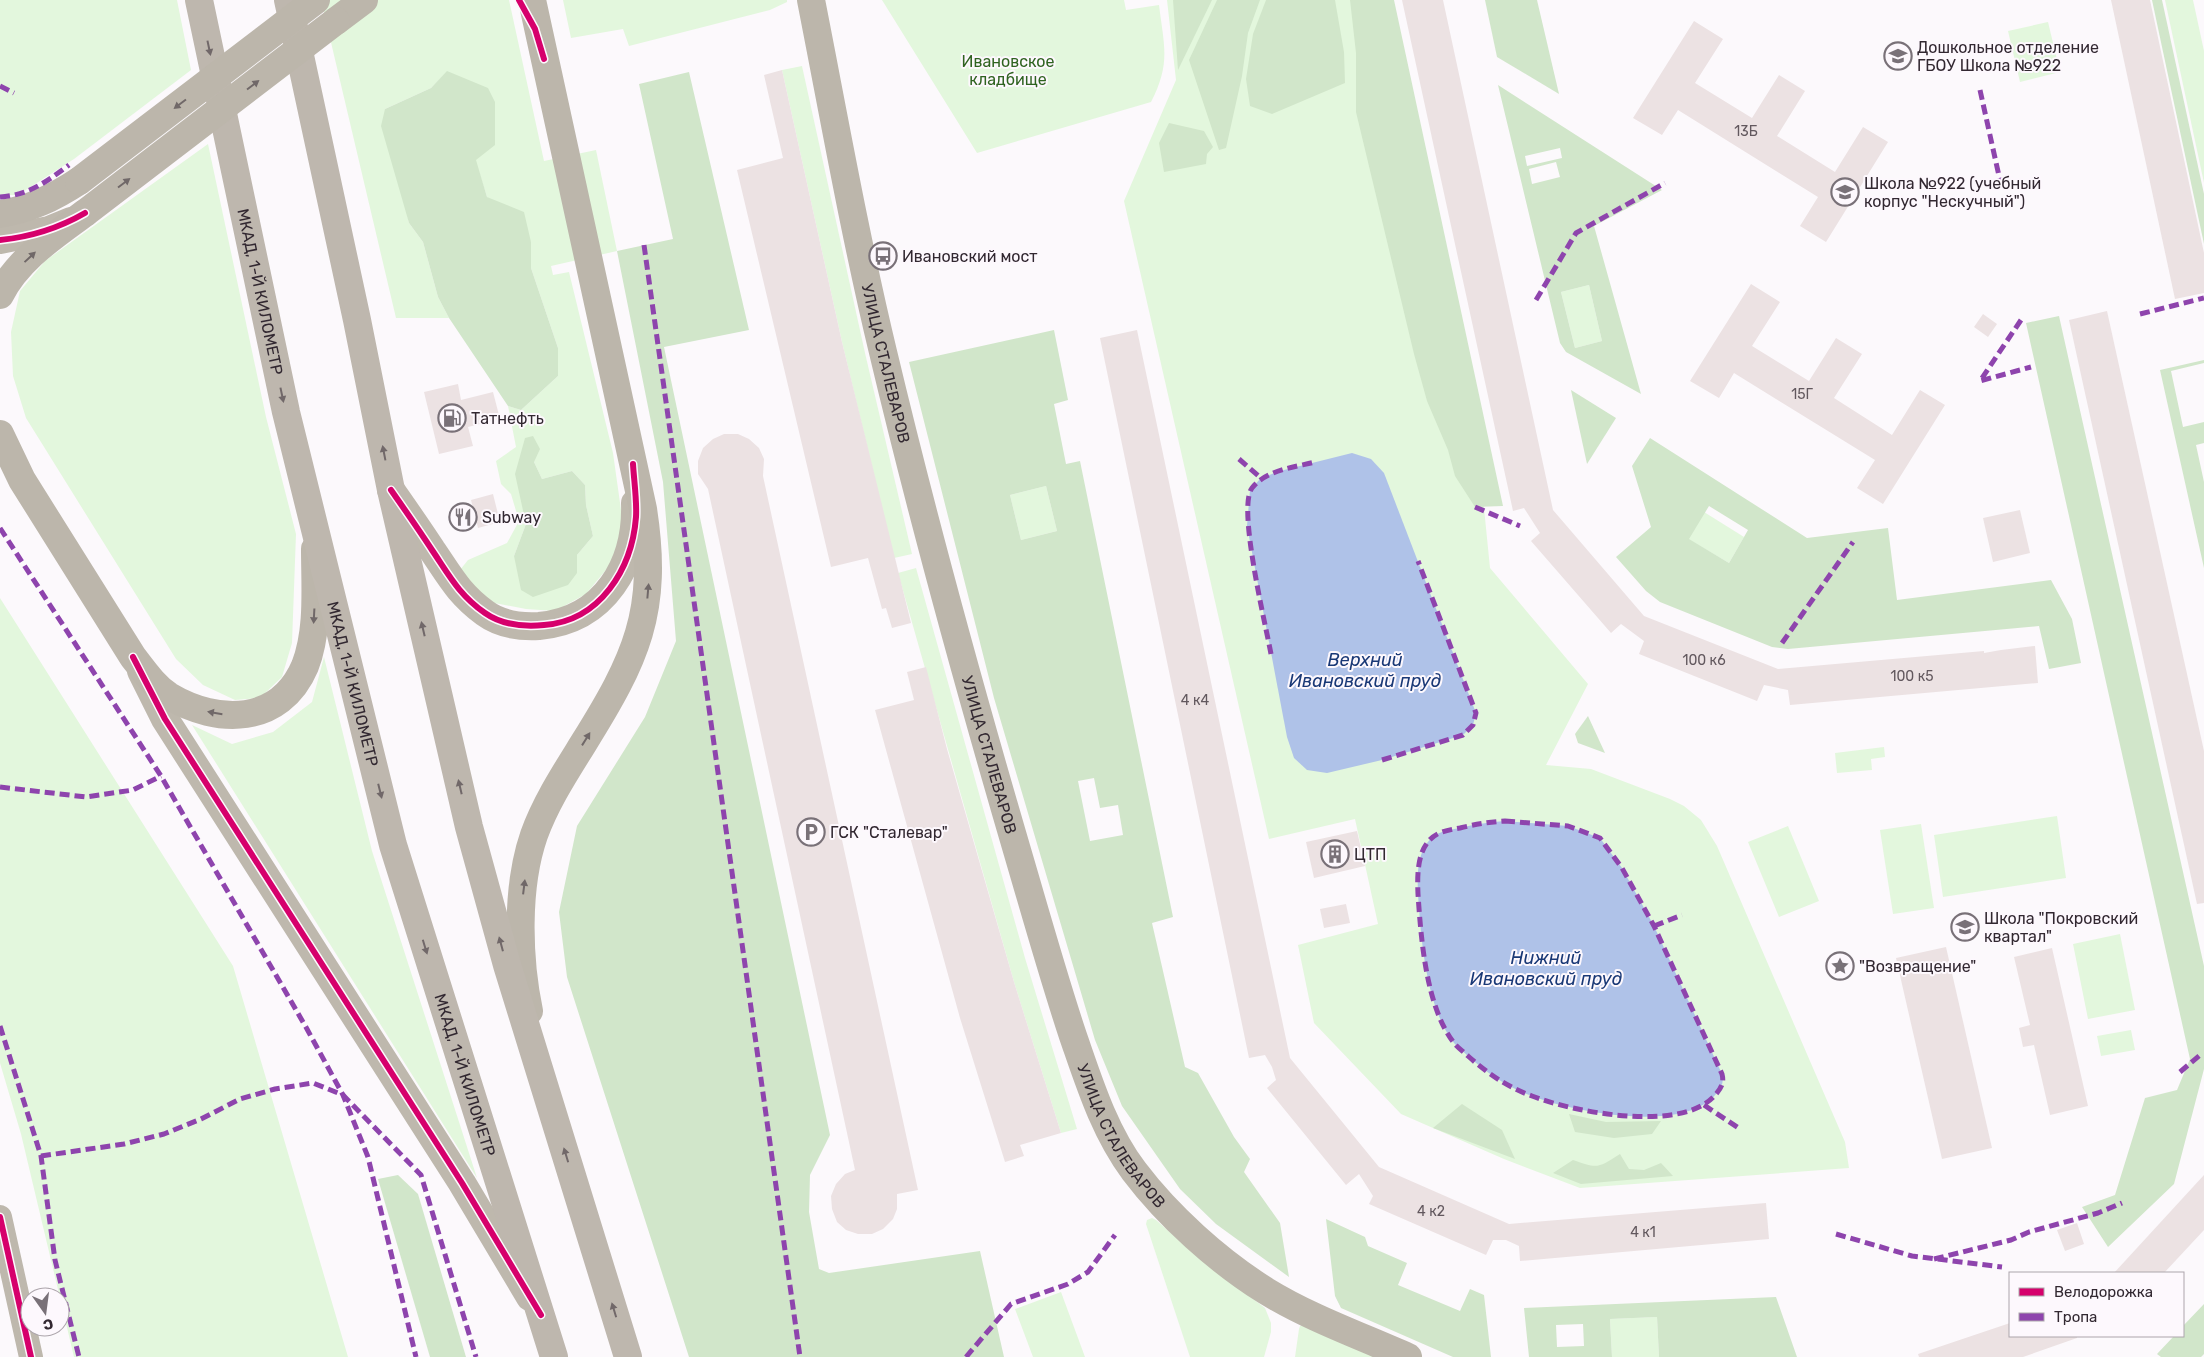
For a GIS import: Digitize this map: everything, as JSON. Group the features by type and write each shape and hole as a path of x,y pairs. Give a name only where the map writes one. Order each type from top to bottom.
{"highway":[{"name":"МКАД, 1-Й КИЛОМЕТР","path":"199,0 286,412 393,845 554,1357"},
{"path":"288,0 357,320 391,490 469,828 507,965 628,1357"}],"main road":[{"path":"0,214 18,211 43,203 79,181 316,0"},
{"path":"0,295 20,266 39,248 364,0"},
{"path":"532,0 633,464 648,542 649,570 647,600 640,633 628,665 612,697 546,806 534,835 528,859 523,893 522,949 526,996 546,1091"},
{"name":"УЛИЦА СТАЛЕВАРОВ","path":"810,0 882,348 922,511 971,695 1060,997 1100,1110 1132,1168 1159,1200 1192,1233 1243,1275 1296,1308 1408,1357"},
{"path":"0,434 22,480 133,657 152,681 168,695 209,713 226,715 261,711 275,704 288,693 298,680 311,646 315,618 316,532"}],"street":[{"path":"519,0 535,29 544,59"},
{"path":"0,240 49,230 69,222 85,212"},
{"path":"0,444 22,480"},
{"path":"391,490 450,580 465,597 487,614 506,623 529,626 556,624 578,616 597,603 614,584 626,564 636,516 633,464"},
{"path":"133,657 165,719 462,1183 541,1315"},
{"path":"0,1217 31,1357"}],"green space":[{"path":"0,0 177,0 191,70 74,159 18,195 0,195"},
{"path":"321,0 509,0 544,161 596,150 617,251 551,266 553,275 569,272 613,453 622,517 621,539 610,565 586,594 555,611 526,609 489,602 460,570 468,560 507,543 519,521 511,494 501,484 496,461 516,447 508,406 521,410 558,376 558,348 531,268 531,242 487,197 447,72 431,88 385,109 409,223 423,242 438,297 449,318 396,318","holes":["533,437 534,462 542,479 572,471 585,485 586,505 593,536 577,555 577,573 514,556 526,524"]},
{"path":"563,0 787,0 787,2 770,10 629,46 623,29 571,38"},
{"name":"Ивановское кладбище","path":"882,0 1124,0 1126,10 1159,5 1164,43 1164,65 1151,102 977,153"},
{"path":"1167,0 1366,0 1483,498 1490,568 1588,684 1546,765 1591,769 1670,799 1684,806 1701,820 1717,846 1845,1142 1849,1168 1580,1188 1504,1159 1401,1114 1314,1023 1298,945 1378,924 1355,819 1269,839 1124,201 1176,80"},
{"path":"1173,0 1212,0 1178,70"},
{"path":"1217,0 1260,0 1248,33 1242,76 1226,148 1219,150 1189,60"},
{"path":"1266,0 1335,0 1344,52 1345,83 1272,114 1250,106 1246,79 1253,34"},
{"path":"1350,0 1394,0 1503,506 1475,507 1455,476 1448,450 1427,401 1356,112 1356,53"},
{"path":"1485,0 1537,0 1559,94 1497,57"},
{"path":"2152,0 2162,0 2204,194 2204,244"},
{"path":"2165,0 2193,0 2204,51 2204,183"},
{"path":"2048,22 2060,72 2020,82 2008,31"},
{"path":"802,66 865,353 912,554 894,558 842,342 782,70"},
{"path":"447,71 488,88 495,102 495,145 476,160 487,197 524,212 531,242 531,268 558,348 558,376 521,410 508,406 449,318 438,297 423,242 409,223 381,126 385,109 431,88"},
{"path":"689,72 749,330 664,347 830,1135 810,1175 809,1212 819,1269 829,1273 980,1251 1004,1357 689,1357 567,977 559,912 577,826 645,717 676,641 663,482 617,251 673,239 639,84"},
{"path":"1498,85 1662,190 1594,226 1641,394 1566,352 1560,343","holes":["1560,148 1562,158 1527,166 1525,156","1556,162 1560,177 1532,184 1529,169","1589,285 1602,341 1575,348 1561,292"]},
{"path":"1169,123 1204,131 1213,147 1207,154 1206,164 1164,172 1159,143"},
{"path":"208,144 266,417 296,534 292,643 282,677 260,698 235,700 203,685 176,659 26,418 13,376 11,332 20,291 45,261"},
{"path":"1589,285 1602,341 1575,348 1561,292"},
{"path":"2059,316 2204,966 2204,1069 2174,1184 2108,1247 2082,1207 2115,1195 2145,1098 2177,1090 2190,1059 2026,323"},
{"path":"1054,330 1068,400 1054,404 1066,464 1080,461 1173,917 1152,923 1185,1067 1198,1073 1234,1137 1250,1159 1244,1172 1280,1223 1289,1277 1216,1224 1180,1189 1122,1106 1095,1040 994,698 909,362","holes":["1046,486 1057,531 1021,540 1010,495","1094,778 1100,808 1118,805 1123,835 1090,841 1078,781"]},
{"path":"2204,360 2204,363 2171,371 2183,427 2204,422 2204,443 2196,445 2204,482 2204,568 2160,370"},
{"path":"1571,390 1616,418 1587,464"},
{"path":"533,436 540,449 534,462 542,479 572,471 585,485 586,505 593,536 577,555 577,573 568,585 533,597 521,590 514,556 526,524 515,474 525,438"},
{"path":"1650,438 1807,538 1888,528 1897,600 2051,580 2072,619 2081,663 2049,669 2039,626 1788,649 1772,647 1660,602 1646,591 1616,557 1651,527 1632,466","holes":["1709,506 1748,530 1729,563 1689,539"]},
{"path":"1046,486 1057,531 1021,540 1010,495"},
{"path":"1704,512 1744,537 1729,563 1688,539"},
{"path":"916,568 1025,958 1077,1129 1061,1133 1014,982 898,573"},
{"path":"0,598 233,966 348,1357 74,1357 69,1337 70,1287 57,1287 21,1134 0,1063"},
{"path":"324,657 372,851 477,1178 192,725 232,744 273,732 312,702"},
{"path":"1588,716 1605,753 1578,743 1575,734"},
{"path":"1884,747 1885,757 1871,759 1872,770 1837,773 1835,753"},
{"path":"2057,816 2066,878 1943,897 1934,835"},
{"path":"1921,824 1934,908 1893,914 1880,830"},
{"path":"1788,826 1819,901 1779,917 1748,842"},
{"path":"2120,934 2135,1010 2088,1019 2073,944"},
{"path":"2131,1030 2135,1050 2101,1056 2097,1036"},
{"path":"1462,1104 1502,1130 1515,1159 1433,1128"},
{"path":"1569,1114 1606,1122 1661,1121 1652,1134 1614,1138 1575,1132"},
{"path":"1620,1154 1629,1169 1644,1170 1661,1163 1673,1176 1581,1184 1553,1173 1573,1160 1598,1166"},
{"path":"398,1175 418,1194 466,1357 430,1357 378,1179"},
{"path":"1152,1218 1198,1257 1265,1308 1271,1323 1271,1332 1264,1357 1190,1357 1146,1224 1147,1220"},
{"path":"1326,1219 1365,1237 1368,1246 1407,1263 1398,1285 1460,1311 1470,1289 1484,1295 1491,1357 1453,1357 1341,1308 1335,1296"},
{"path":"1061,1292 1085,1357 1033,1357 1015,1309"},
{"path":"1776,1297 1797,1357 1659,1357 1657,1317 1610,1319 1612,1357 1529,1357 1524,1308","holes":["1583,1324 1584,1346 1557,1347 1556,1325"]},
{"path":"2204,1304 2204,1354 2201,1357 2161,1357 2157,1354 2173,1337 2184,1337 2184,1325"},
{"path":"1657,1317 1659,1357 1612,1357 1610,1319"},
{"path":"1303,1325 1377,1357 1295,1357 1299,1329"}],"water":[{"name":"Верхний Ивановский пруд","path":"1352,453 1371,459 1384,473 1476,713 1473,725 1463,735 1382,760 1327,773 1307,770 1294,758 1287,737 1247,526 1250,490 1261,478 1280,471"},
{"name":"Нижний Ивановский пруд","path":"1505,821 1568,826 1600,838 1622,868 1654,926 1722,1074 1723,1082 1720,1089 1701,1106 1680,1113 1655,1116 1627,1116 1600,1113 1550,1102 1523,1092 1498,1079 1454,1043 1437,1011 1431,992 1423,951 1418,894 1420,858 1428,842 1442,832 1477,824"}],"building":[{"path":"1402,0 1443,0 1553,510 1644,616 1778,669 1984,651 1984,653 2035,646 2038,683 1790,705 1788,690 1764,685 1757,701 1639,654 1644,641 1621,624 1611,633 1531,541 1540,533 1524,508 1513,511"},
{"path":"2111,0 2150,0 2204,253 2204,293 2175,299"},
{"path":"1694,21 1723,39 1695,83 1752,118 1779,75 1805,91 1777,136 1835,172 1863,127 1888,142 1826,242 1800,226 1818,197 1678,110 1662,135 1633,118"},
{"path":"782,70 842,342 911,623 892,628 886,608 882,609 868,558 831,567 737,170 783,158 764,75"},
{"path":"1751,284 1780,302 1752,346 1809,381 1836,338 1862,354 1834,398 1892,435 1920,390 1945,405 1883,504 1857,488 1875,460 1734,373 1719,398 1690,381"},
{"path":"2107,311 2204,751 2204,903 2197,904 2069,320"},
{"path":"1983,314 1997,324 1988,337 1974,327"},
{"path":"1137,330 1290,1058 1379,1167 1509,1224 1766,1203 1769,1239 1520,1261 1519,1246 1506,1240 1493,1240 1486,1255 1369,1204 1373,1196 1359,1174 1346,1185 1267,1088 1276,1080 1272,1067 1265,1055 1249,1058 1100,338"},
{"path":"458,384 461,400 493,392 500,419 468,427 473,446 439,454 424,392"},
{"name":"ГСК \"Сталевар\"","path":"724,434 738,434 749,439 759,448 764,459 763,476 918,1190 897,1194 897,1209 893,1219 883,1229 872,1234 858,1234 846,1230 837,1222 832,1209 831,1196 836,1184 845,1174 855,1170 708,489 698,474 698,461 703,448 713,439"},
{"path":"493,494 500,522 478,528 471,500"},
{"path":"2020,510 2030,553 1993,562 1983,518"},
{"path":"926,667 947,749 1014,982 1061,1133 1020,1145 1024,1156 1005,1162 960,1018 875,710 914,700 907,672"},
{"name":"ЦТП","path":"1357,831 1365,866 1314,878 1306,842"},
{"path":"1346,904 1350,923 1324,928 1320,909"},
{"path":"1946,947 1992,1148 1942,1159 1896,958"},
{"path":"2052,948 2088,1106 2050,1115 2034,1045 2023,1047 2019,1028 2030,1025 2014,957"},
{"path":"2204,1175 2204,1230 2165,1272 2115,1272"},
{"path":"2077,1223 2084,1244 2065,1251 2057,1230"},
{"path":"2009,1323 2009,1337 2077,1337 2023,1357 1919,1357 1918,1354"}],"marked path":[{"path":"0,86 14,93"},
{"path":"1980,90 2001,185"},
{"path":"0,197 20,194 37,187 69,165"},
{"path":"1536,300 1576,233 1665,183"},
{"path":"644,245 800,1357"},
{"path":"2140,314 2204,298"},
{"path":"2021,320 1980,381 2031,367"},
{"path":"1239,459 1261,478"},
{"path":"1271,654 1254,568 1250,541 1248,499 1252,488 1265,477 1281,470 1315,462"},
{"path":"1475,507 1520,526"},
{"path":"0,528 161,776 343,1095 368,1157 416,1357"},
{"path":"1782,643 1853,542"},
{"path":"1382,760 1463,735 1473,725 1476,713 1418,561"},
{"path":"0,787 86,797 133,790 161,776"},
{"path":"1505,821 1568,826 1600,838 1622,868 1654,926 1722,1074 1723,1082 1720,1089 1701,1106 1680,1113 1655,1116 1627,1116 1600,1113 1550,1102 1523,1092 1498,1079 1454,1043 1437,1011 1431,992 1423,951 1418,894 1420,858 1428,842 1442,832 1477,824 1505,821"},
{"path":"1654,926 1682,915"},
{"path":"0,1026 41,1156 55,1260 79,1357"},
{"path":"2180,1072 2200,1055"},
{"path":"41,1156 124,1144 164,1134 201,1119 240,1099 275,1089 313,1083 343,1095 421,1175 476,1357"},
{"path":"1704,1105 1740,1129"},
{"path":"1934,1259 2011,1240 2029,1232 2098,1213 2122,1203"},
{"path":"1836,1234 1912,1256 2002,1267"},
{"path":"966,1357 1011,1304 1068,1284 1088,1272 1115,1235"}],"cycle path":[{"path":"519,0 535,29 544,59"},
{"path":"0,240 44,231 85,213"},
{"path":"391,490 455,584 468,599 485,613 506,623 528,626 544,625 564,621 581,614 597,603 610,589 620,573 628,555 636,517 633,464"},
{"path":"133,657 165,719 462,1183 541,1315"},
{"path":"0,1217 31,1357"}],"place":[{"name":"Дошкольное отделение ГБОУ Школа №922","path":"1898,56"},
{"name":"Школа №922 (учебный корпус \"Нескучный\")","path":"1845,192"},
{"name":"Ивановский мост","path":"883,256"},
{"name":"Татнефть","path":"452,418"},
{"name":"Subway","path":"463,517"},
{"name":"ГСК \"Сталевар\"","path":"811,832"},
{"name":"ЦТП","path":"1335,854"},
{"name":"Школа \"Покровский квартал\"","path":"1965,927"},
{"name":"\"Возвращение\"","path":"1840,966"}]}
